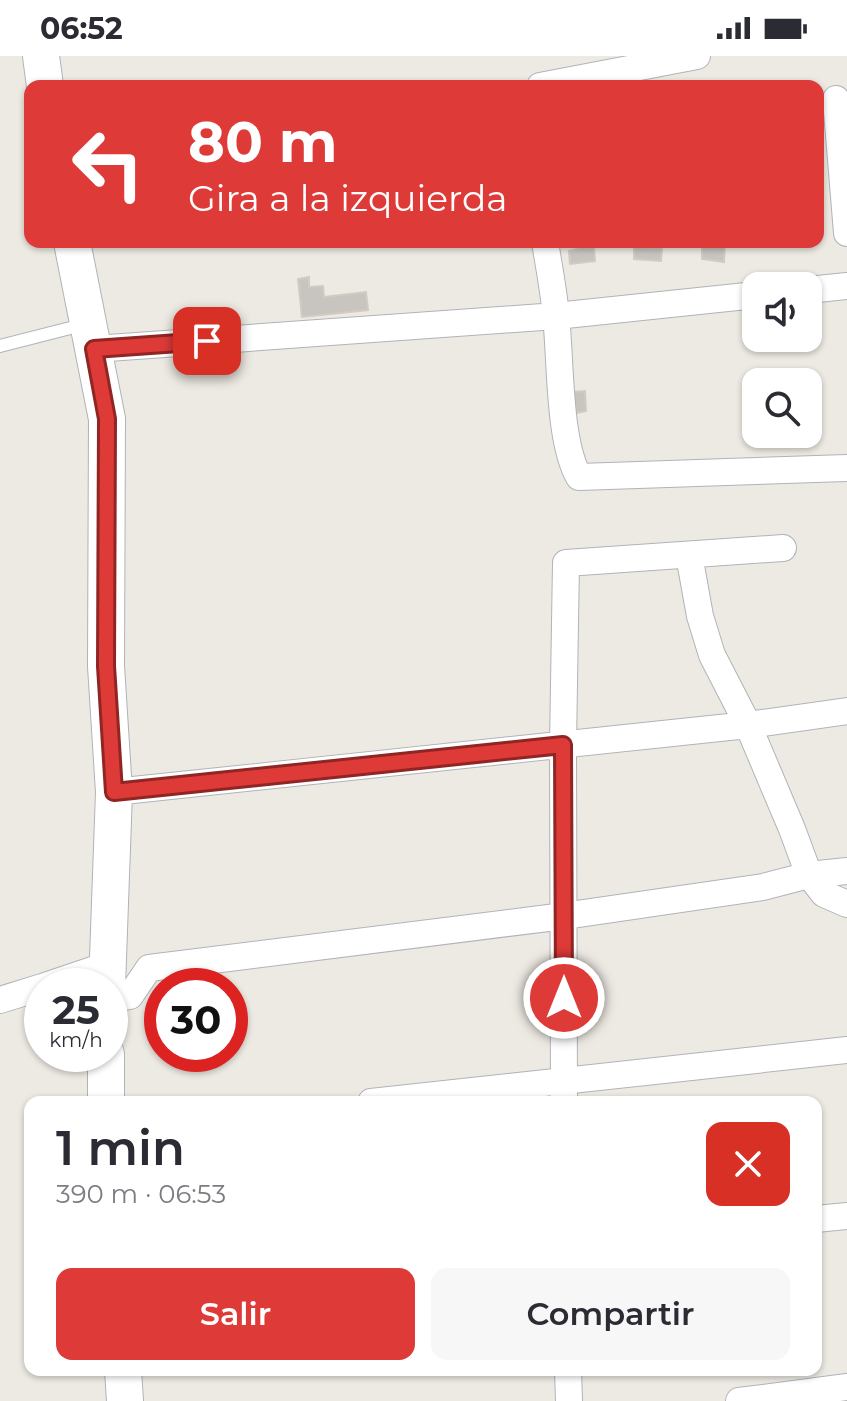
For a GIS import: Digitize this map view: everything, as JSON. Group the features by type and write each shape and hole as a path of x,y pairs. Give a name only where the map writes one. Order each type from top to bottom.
{"street":[{"path":"41,56 44,80"},
{"path":"571,80 697,56"},
{"path":"834,100 847,233"},
{"path":"73,248 107,419 106,666 114,792 108,968"},
{"path":"546,248 556,316 563,409 574,468 579,477 847,468"},
{"path":"822,289 847,286"},
{"path":"91,336 556,316 742,296"},
{"path":"564,1091 566,563 783,548"},
{"path":"689,555 700,616 712,655 748,725 809,875 824,894 847,904"},
{"path":"114,792 748,725 847,711"},
{"path":"128,995 149,968 564,916 763,887 809,875 847,871"},
{"path":"0,1000 24,992"},
{"path":"476,1096 564,1091 847,1050"},
{"path":"106,1072 106,1096"},
{"path":"822,1218 847,1216"},
{"path":"123,1376 125,1401"},
{"path":"568,1376 569,1401"},
{"path":"739,1401 847,1387"}],"lane":[{"path":"0,346 91,336"}],"building":[{"path":"594,248 595,261 570,264 569,251"},
{"path":"634,248 662,248 661,261 634,259"},
{"path":"702,248 725,248 724,262 702,259"},
{"path":"309,277 309,287 323,286 324,297 366,292 368,310 302,317 298,279"},
{"path":"585,391 586,411 576,413 573,392"}],"route":[{"path":"207,341 94,349 107,419 106,666 114,792 563,745 564,998"}]}
